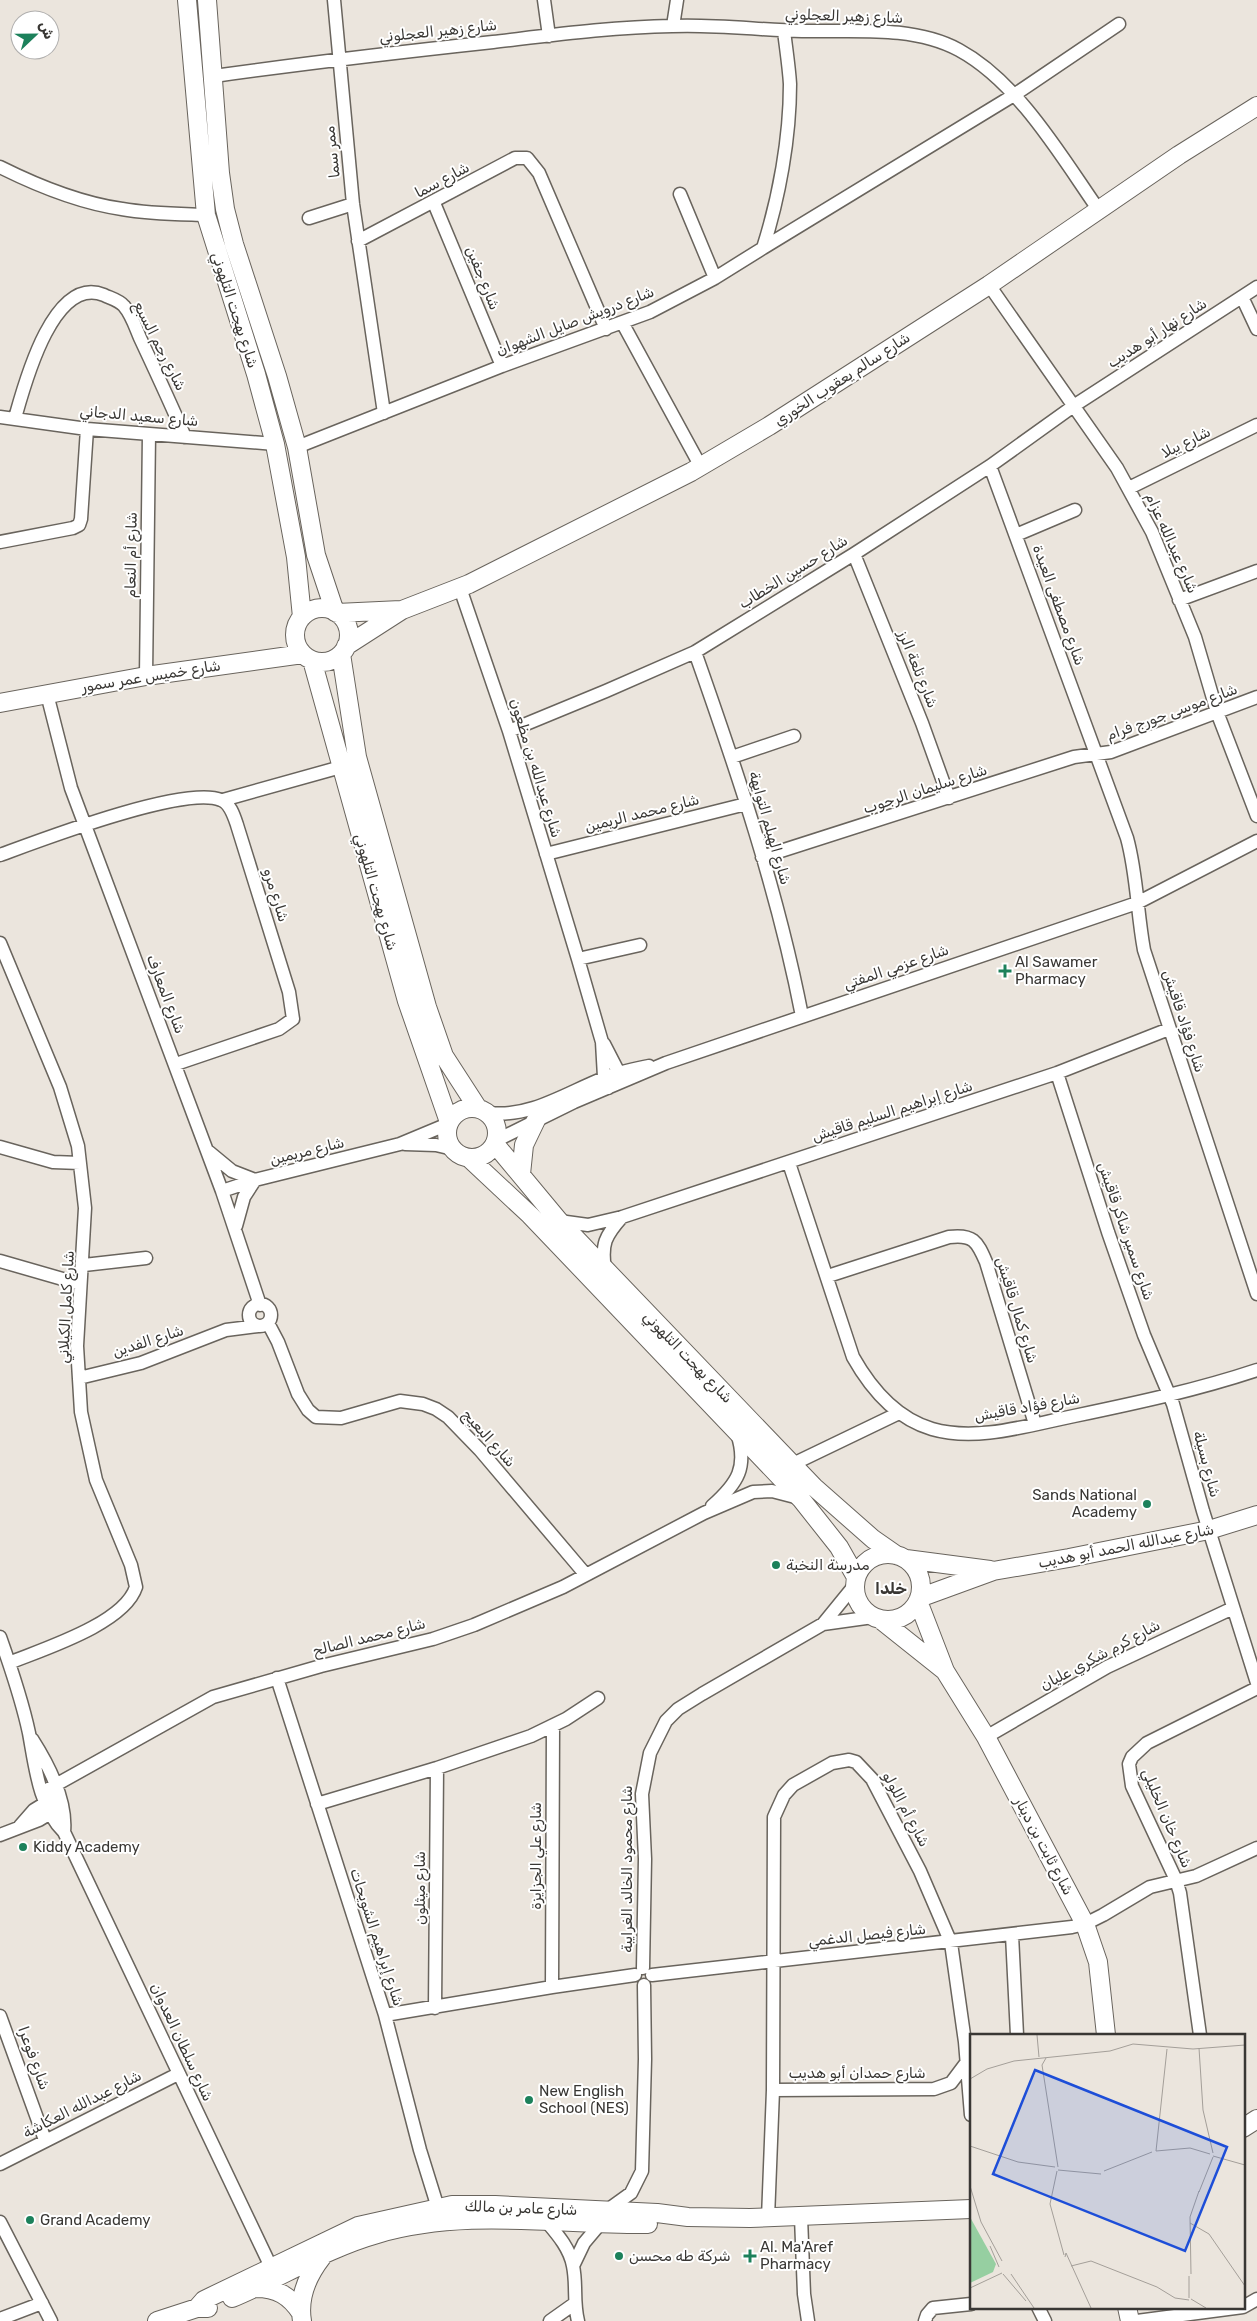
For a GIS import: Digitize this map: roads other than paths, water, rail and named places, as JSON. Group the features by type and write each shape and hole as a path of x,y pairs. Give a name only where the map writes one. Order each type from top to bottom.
{"street":[{"name":"شارع بهجت التلهوني","path":"187,0 206,215 256,374 275,444 296,557 302,617"},
{"name":"شارع بهجت التلهوني","path":"207,0 220,173 225,209 234,244 277,376 297,447 316,555 336,613"},
{"name":"ممر سما","path":"334,0 358,241"},
{"path":"544,0 549,36"},
{"path":"673,26 677,0"},
{"name":"شارع درويش صايل الشهوان","path":"297,447 502,366 623,324 650,312 715,278 1014,95 1119,24"},
{"name":"شارع زهير العجلوني","path":"214,76 339,58 549,36 673,26 904,34 938,41 973,59 1003,83 1059,153 1098,209"},
{"path":"763,248 775,207 787,121 790,84 784,30"},
{"name":"شارع سالم يعقوب الخوري","path":"344,650 402,610 460,588 701,466 769,426 989,285 1098,209 1257,106"},
{"name":"شارع سما","path":"358,241 434,203 516,158 527,158 539,173 606,329"},
{"path":"1,169 53,190 99,204 141,211 206,215"},
{"path":"680,194 715,278"},
{"name":"شارع جفين","path":"434,203 502,366"},
{"path":"309,218 353,204"},
{"path":"358,241 384,413"},
{"name":"شارع عبدالله عزام","path":"989,285 1075,405 1129,488 1152,532 1195,637 1217,712 1257,816"},
{"name":"شارع نهار أبو هديب","path":"1075,405 1257,288"},
{"name":"شارع رجم السبع","path":"15,418 27,371 41,340 55,318 69,302 79,295 89,292 100,294 123,305 150,358 185,437"},
{"path":"1242,297 1257,329"},
{"path":"623,324 701,466"},
{"name":"شارع حسين الخطاب","path":"509,731 606,692 695,652 854,554 990,466 1075,405"},
{"name":"شارع سعيد الدجاني","path":"0,417 87,429 275,444"},
{"name":"شارع يبلا","path":"1129,488 1257,425"},
{"path":"0,542 61,531 78,525 81,518 87,429"},
{"name":"شارع أم النعام","path":"146,676 149,434"},
{"name":"شارع مصطفى العيدة","path":"990,466 1097,755"},
{"path":"1016,535 1075,510"},
{"name":"شارع تلعة الرز","path":"854,554 922,723 949,798"},
{"path":"1179,600 1257,570"},
{"name":"شارع عبدالله بن مظعون","path":"460,588 509,731 578,959 602,1042 606,1083"},
{"path":"318,609 327,609 336,613 346,625 348,632 344,650 327,662 307,657 296,643 295,636 298,623 302,617 318,609"},
{"name":"شارع سالم يعقوب الخوري","path":"336,613 402,610"},
{"name":"شارع بهجت التلهوني","path":"344,650 357,757 427,1007 444,1056 484,1110"},
{"name":"شارع الهيلم التوايهة","path":"695,652 732,757 762,857 802,1016"},
{"name":"شارع بهجت التلهوني","path":"307,657 341,767 407,1001 449,1123"},
{"name":"شارع خميس عمر سمور","path":"0,702 146,676 307,657"},
{"name":"شارع المعارف","path":"47,694 71,788 176,1064 236,1230 256,1307"},
{"name":"شارع موسى جورج فرام","path":"1097,755 1257,698"},
{"path":"732,757 794,736"},
{"name":"شارع سليمان الرجوب","path":"762,857 1074,757 1086,754 1097,755"},
{"name":"شارع فؤاد قاقيش","path":"1097,755 1134,863 1136,903 1144,950 1257,1294"},
{"path":"0,855 84,825 198,796 209,796 223,800 341,767"},
{"name":"شارع مرو","path":"176,1064 279,1028 294,1019 289,992 237,825 232,811 223,800"},
{"name":"شارع محمد الريمين","path":"546,854 746,804"},
{"name":"شارع عزمي المفتي","path":"484,1110 508,1114 531,1108 1136,903 1257,841"},
{"name":"شارع كامل الكيلاني","path":"0,943 5,970 60,1087 73,1126 80,1163 85,1208 84,1265 80,1284 78,1346 81,1412 91,1462 105,1505 132,1565 136,1587 129,1601 101,1622 81,1633 9,1662"},
{"path":"578,959 640,945"},
{"name":"شارع إبراهيم السليم قاقيش","path":"559,1221 588,1225 622,1217 1057,1073 1169,1029"},
{"name":"شارع عبدالله بن مظعون","path":"602,1042 622,1077"},
{"name":"شارع سمير شاكر قاقيش","path":"1057,1073 1144,1335 1170,1396"},
{"name":"شارع عزمي المفتي","path":"496,1142 574,1102 606,1083"},
{"path":"461,1110 484,1110 497,1126 496,1142 484,1155 469,1158 453,1149 447,1137 449,1123 461,1110"},
{"path":"521,1174 524,1145 536,1120"},
{"name":"شارع مريمين","path":"222,1191 255,1180 400,1144 449,1123"},
{"name":"شارع بهجت التلهوني","path":"496,1142 559,1221 793,1464 839,1511 873,1539 901,1557"},
{"name":"شارع مريمين","path":"400,1144 436,1145 453,1149"},
{"path":"0,1147 53,1162 80,1163"},
{"path":"206,1148 227,1168 255,1180 240,1206 236,1230"},
{"name":"شارع بهجت التلهوني","path":"469,1158 530,1215 801,1499 839,1547 855,1581"},
{"name":"شارع فؤاد قاقيش","path":"789,1163 854,1357 872,1386 899,1413 930,1428 946,1432 981,1432 1035,1424 1170,1396 1257,1370"},
{"path":"605,1270 603,1250 605,1239 622,1217"},
{"name":"شارع كمال قاقيش","path":"828,1276 949,1236 962,1235 972,1239 980,1246 986,1262 1035,1424"},
{"path":"84,1265 146,1258"},
{"path":"0,1261 80,1284"},
{"path":"256,1307 269,1309 271,1316 263,1325 250,1319 256,1307"},
{"name":"شارع الفدين","path":"226,1330 256,1307"},
{"name":"شارع الفدين","path":"79,1378 141,1362 226,1330 263,1325"},
{"name":"شارع البعيج","path":"263,1325 278,1342 298,1394 308,1410 316,1417 341,1418 400,1402 423,1404 436,1409 448,1417 480,1450 586,1576"},
{"name":"شارع بسيلة","path":"1170,1396 1209,1530 1257,1683"},
{"path":"793,1464 899,1413"},
{"name":"شارع محمد الصالح","path":"704,1513 725,1494 742,1466 743,1456 735,1429"},
{"name":"شارع محمد الصالح","path":"47,1803 202,1702 227,1692 276,1678 434,1638 499,1614 586,1576 704,1513 745,1495 762,1490 779,1492 801,1499"},
{"name":"شارع عبدالله الحمد أبو هديب","path":"919,1600 993,1571 1209,1530 1257,1515"},
{"path":"886,1554 901,1557 914,1566 919,1576 921,1587 919,1600 912,1610 903,1617 892,1620 877,1619 859,1604 855,1581 860,1568 872,1558 886,1554"},
{"name":"شارع عبدالله الحمد أبو هديب","path":"901,1557 993,1571"},
{"name":"شارع محمود الخالد الغرايبة","path":"573,2266 584,2243 602,2218 631,2193 642,2171 645,2059 643,1976 645,1859 642,1794 650,1753 666,1721 678,1709 823,1624 855,1581"},
{"name":"شارع ثابت بن دينار","path":"919,1600 945,1671 986,1737 1085,1924 1098,1962 1106,2034"},
{"name":"شارع كرم شكري عليان","path":"986,1737 1107,1667 1233,1608"},
{"name":"شارع محمود الخالد الغرايبة","path":"823,1624 877,1619"},
{"name":"شارع ثابت بن دينار","path":"877,1619 945,1671"},
{"name":"شارع سلطان العدوان","path":"0,1637 29,1732 34,1762 47,1803 64,1832 270,2267"},
{"name":"شارع إبراهيم الشويحات","path":"276,1678 385,2015 420,2150 440,2214"},
{"name":"شارع خان الخليلي","path":"1200,2034 1176,1880 1132,1786 1129,1764 1132,1757 1147,1743 1257,1688"},
{"path":"317,1804 437,1768 531,1736 553,1726 598,1698"},
{"name":"شارع علي الجزايزة","path":"552,1987 553,1726"},
{"name":"شارع سلطان العدوان","path":"29,1732 45,1762 58,1796 64,1832"},
{"name":"شارع أم اللولو","path":"773,1963 774,1817 784,1794 793,1785 840,1760 856,1762 862,1766 872,1779 920,1871 951,1943"},
{"name":"شارع ميثلون","path":"435,2008 437,1768"},
{"path":"0,1835 20,1826 58,1796"},
{"path":"1085,1924 1150,1887 1196,1876 1257,1848"},
{"name":"شارع فيصل الدغمي","path":"385,2015 552,1987 951,1943 1085,1924"},
{"path":"1012,1935 1017,2034"},
{"path":"951,1943 970,2105"},
{"name":"شارع حمدان أبو هديب","path":"773,1963 773,2090 934,2089 952,2083 966,2063"},
{"name":"شارع فوعرا","path":"0,2016 46,2140"},
{"name":"شارع عبدالله العكاشة","path":"0,2164 178,2074"},
{"path":"768,2218 773,2090"},
{"path":"1244,2127 1257,2119"},
{"path":"1244,2140 1257,2133"},
{"name":"شارع عامر بن مالك","path":"157,2321 197,2308 212,2306 378,2233 472,2204 602,2218"},
{"name":"شارع عامر بن مالك","path":"197,2308 204,2300 358,2226 440,2214 547,2222 667,2213 688,2217 801,2218 970,2209"},
{"path":"801,2218 804,2294 808,2321"},
{"path":"0,2222 51,2321"},
{"path":"547,2222 564,2243 573,2266 574,2304 578,2321"},
{"path":"302,2317 302,2301 309,2277 322,2257"},
{"path":"256,2288 272,2289 287,2296 302,2317"},
{"path":"1244,2306 1257,2298"},
{"path":"0,2319 42,2303"},
{"path":"550,2321 574,2304"},
{"path":"926,2321 926,2315 933,2308 970,2304"},
{"path":"1038,2308 1045,2321"},
{"path":"1127,2308 1130,2321"},
{"path":"1137,2321 1235,2308"}],"place":[{"name":"Al Sawamer Pharmacy","path":"1005,971"},
{"name":"Sands National Academy","path":"1147,1504"},
{"name":"مدرسة النخبة","path":"776,1565"},
{"name":"Kiddy Academy","path":"23,1847"},
{"name":"New English School (NES)","path":"529,2100"},
{"name":"Grand Academy","path":"30,2220"},
{"name":"شركة طه محسن","path":"619,2256"},
{"name":"Al. Ma'Aref Pharmacy","path":"750,2256"}],"district":[{"name":"خلدا","path":"891,1588"}]}
